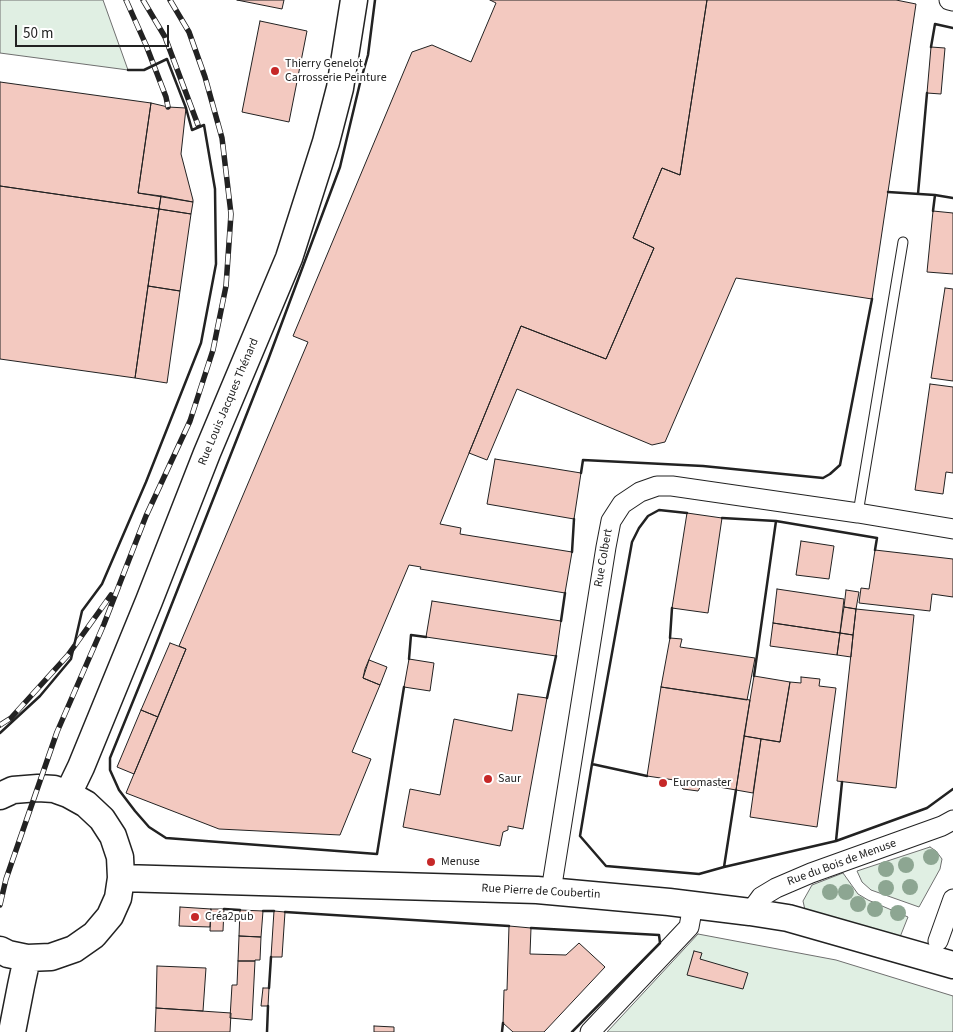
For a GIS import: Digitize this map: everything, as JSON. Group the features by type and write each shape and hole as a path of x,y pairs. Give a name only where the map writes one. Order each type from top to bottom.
{"main road":[{"name":"Rue Louis Jacques Thénard","path":"68,794 138,629 207,453 289,258 326,142 340,88 354,0"},
{"path":"0,796 13,790 54,789 86,804 102,819 113,836 120,856 121,878 118,898 110,916 94,935 74,949 51,957 27,958 8,954 0,950"},
{"name":"Rue Pierre de Coubertin","path":"121,878 551,891 669,902 788,918 952,965"},
{"path":"12,1032 27,958"}],"street":[{"name":"Rue Colbert","path":"551,891 606,547 611,521 622,504 640,492 657,486 672,486 953,529"},
{"name":"Rue du Bois de Menuse","path":"750,912 761,897 776,888 811,873 949,827"},
{"path":"938,942 953,899"},
{"path":"590,1032 689,927 693,905"},
{"path":"900,950 938,942"},
{"path":"938,942 952,965"}],"lane":[{"path":"858,514 903,242"}],"green space":[{"path":"0,0 103,0 128,70 0,53"},
{"path":"930,847 942,859 940,869 919,907 871,890 862,882 857,871"},
{"path":"843,873 858,894 908,917 900,937 805,910 803,901 812,885"},
{"path":"698,934 836,960 953,996 953,1032 607,1032"}],"building":[{"path":"237,0 284,0 282,9"},
{"path":"490,0 707,0 680,175 662,168 633,238 654,248 606,359 521,326 440,524 461,528 460,534 572,552 565,593 420,569 421,567 409,565 365,669 363,678 380,685 352,752 371,759 340,835 219,829 126,793 186,649 179,646 308,342 293,336 412,52 432,45 471,62 496,3"},
{"path":"707,0 896,0 916,4 872,299 736,278 665,442 652,445 517,389 487,460 469,453 521,326 606,359 654,248 633,238 662,168 680,175"},
{"name":"Thierry Genelot Carrosserie Peinture","path":"260,21 307,31 289,122 242,112"},
{"path":"931,47 945,48 941,94 927,93"},
{"path":"0,82 151,103 138,193 161,196 159,209 0,186"},
{"path":"151,103 168,107 186,108 181,154 193,202 138,193"},
{"path":"0,186 159,209 135,378 0,359"},
{"path":"161,196 193,202 191,214 159,209"},
{"path":"159,209 191,214 180,291 148,286"},
{"path":"933,211 953,213 953,274 927,272"},
{"path":"148,286 180,291 167,383 135,378"},
{"path":"945,288 953,289 953,381 931,378"},
{"path":"930,384 953,387 953,473 946,472 943,494 915,490"},
{"path":"495,459 581,473 574,519 487,504"},
{"path":"687,513 722,518 708,613 672,608"},
{"path":"801,541 834,546 829,579 796,575"},
{"path":"875,550 953,559 953,597 932,594 930,611 859,603 861,588 869,589"},
{"path":"777,589 844,599 840,633 773,623"},
{"path":"846,590 859,592 856,609 844,607"},
{"path":"432,601 561,621 556,656 426,637"},
{"path":"844,607 856,609 853,635 840,633"},
{"path":"856,609 914,615 896,788 837,781"},
{"path":"773,623 840,633 837,655 770,646"},
{"path":"840,633 853,635 851,657 837,655"},
{"path":"670,638 682,639 680,647 755,658 747,700 661,687"},
{"path":"170,643 186,649 158,717 141,710"},
{"path":"409,659 434,663 430,691 404,687"},
{"path":"369,660 387,667 380,685 363,678"},
{"path":"754,676 790,682 780,742 744,736"},
{"path":"801,677 820,679 819,686 836,688 817,827 750,817 761,739 780,742 790,682 801,683"},
{"path":"661,687 750,700 736,790 702,784 698,791 683,789 681,781 647,776"},
{"name":"Saur","path":"518,694 547,698 523,829 508,826 508,830 503,832 500,846 403,827 410,789 440,795 454,719 512,731"},
{"path":"141,710 158,717 134,774 117,767"},
{"path":"744,736 761,739 753,793 736,790"},
{"name":"Créa2pub","path":"180,907 211,909 210,927 179,926"},
{"path":"211,909 224,909 223,931 210,931"},
{"path":"240,910 263,911 261,937 239,936"},
{"path":"274,911 285,912 282,957 271,957"},
{"path":"509,926 531,928 530,954 566,955 579,943 605,967 544,1032 513,1032 503,1023 504,990 507,990"},
{"path":"239,936 261,937 260,960 238,961"},
{"path":"694,951 702,953 700,959 748,973 743,989 687,975"},
{"path":"238,961 255,961 252,1020 230,1018 232,985 237,985"},
{"path":"157,966 206,968 203,1011 156,1008"},
{"path":"263,988 269,988 268,1006 261,1006"},
{"path":"156,1008 231,1013 230,1032 155,1032"},
{"path":"374,1026 394,1027 394,1032 374,1032"}],"railway":[{"path":"126,0 146,45 168,107"},
{"path":"143,0 165,37 198,125"},
{"path":"0,905 6,879 57,732 104,624 146,516 190,421 213,350 226,286 231,214 222,138 205,77 189,32 170,0"},
{"path":"0,725 11,718 68,655 111,595"}],"wall":[{"path":"375,0 368,55 340,167 268,360 110,758 110,770 119,790 135,811 149,827 166,838 377,854 404,687"},
{"path":"931,47 935,24 953,28"},
{"path":"0,733 40,696 71,659 82,611 102,584 146,482 201,343 216,264 215,189 204,125 192,130 186,108 167,59 144,70 128,70"},
{"path":"918,194 927,93"},
{"path":"888,192 935,195 933,211"},
{"path":"935,195 953,198"},
{"path":"581,473 583,460 703,466 823,478 830,474 840,465 872,299"},
{"path":"592,764 632,542 648,516 659,510 687,513"},
{"path":"722,518 776,521 754,676"},
{"path":"572,552 574,519"},
{"path":"776,521 877,538 875,550"},
{"path":"561,621 565,593"},
{"path":"670,638 672,608"},
{"path":"409,659 411,635 426,637"},
{"path":"547,698 556,656"},
{"path":"647,776 592,764 580,836 606,866 699,874 724,867 736,790"},
{"path":"842,782 836,841 927,808 953,789"},
{"path":"724,867 836,841"},
{"path":"224,909 240,910"},
{"path":"263,911 274,911"},
{"path":"285,912 509,926"},
{"path":"531,928 659,935 660,943 572,1032"},
{"path":"269,988 271,957"},
{"path":"267,1032 268,1006"},
{"path":"502,1032 503,1023"}],"place":[{"name":"Thierry Genelot Carrosserie Peinture","path":"275,71"},
{"name":"Saur","path":"488,779"},
{"name":"Euromaster","path":"663,783"},
{"name":"Menuse","path":"431,862"},
{"name":"Créa2pub","path":"195,917"}]}
